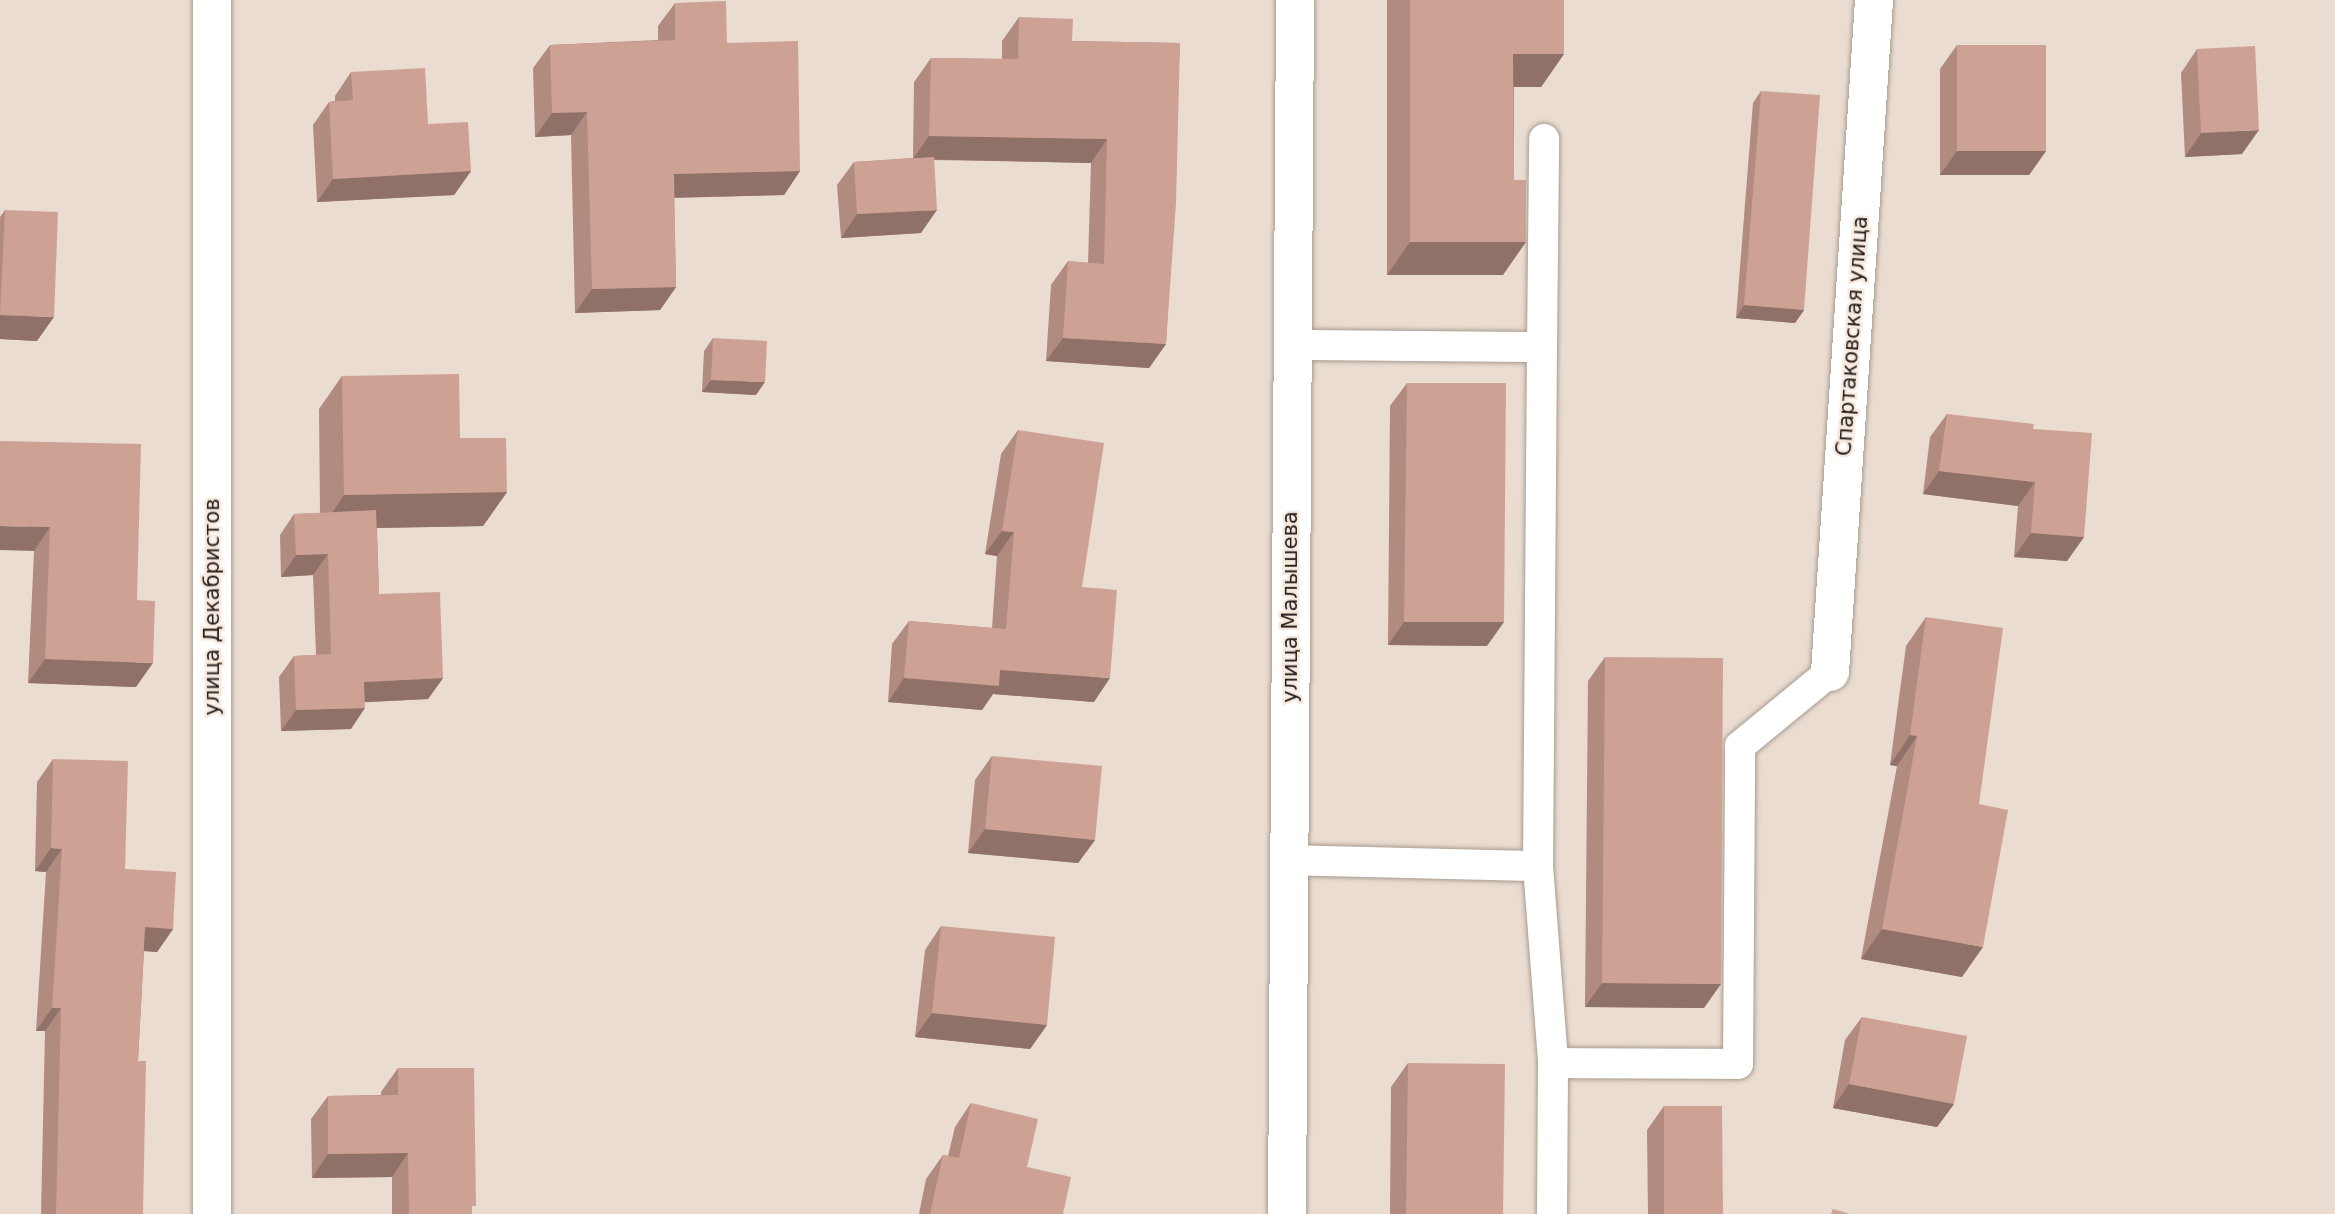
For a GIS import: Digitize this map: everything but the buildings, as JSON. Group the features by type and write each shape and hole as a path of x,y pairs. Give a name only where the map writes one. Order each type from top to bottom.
{"street":[{"name":"улица Декабристов","path":"212,0 212,1214"},
{"name":"улица Малышева","path":"1287,1214 1295,0"},
{"name":"Спартаковская улица","path":"1830,672 1874,0"}],"lane":[{"path":"1544,139 1538,866 1553,1063 1552,1214"},
{"path":"1292,345 1542,347"},
{"path":"1553,1063 1738,1064 1740,746 1830,672"},
{"path":"1288,860 1538,866"}]}
